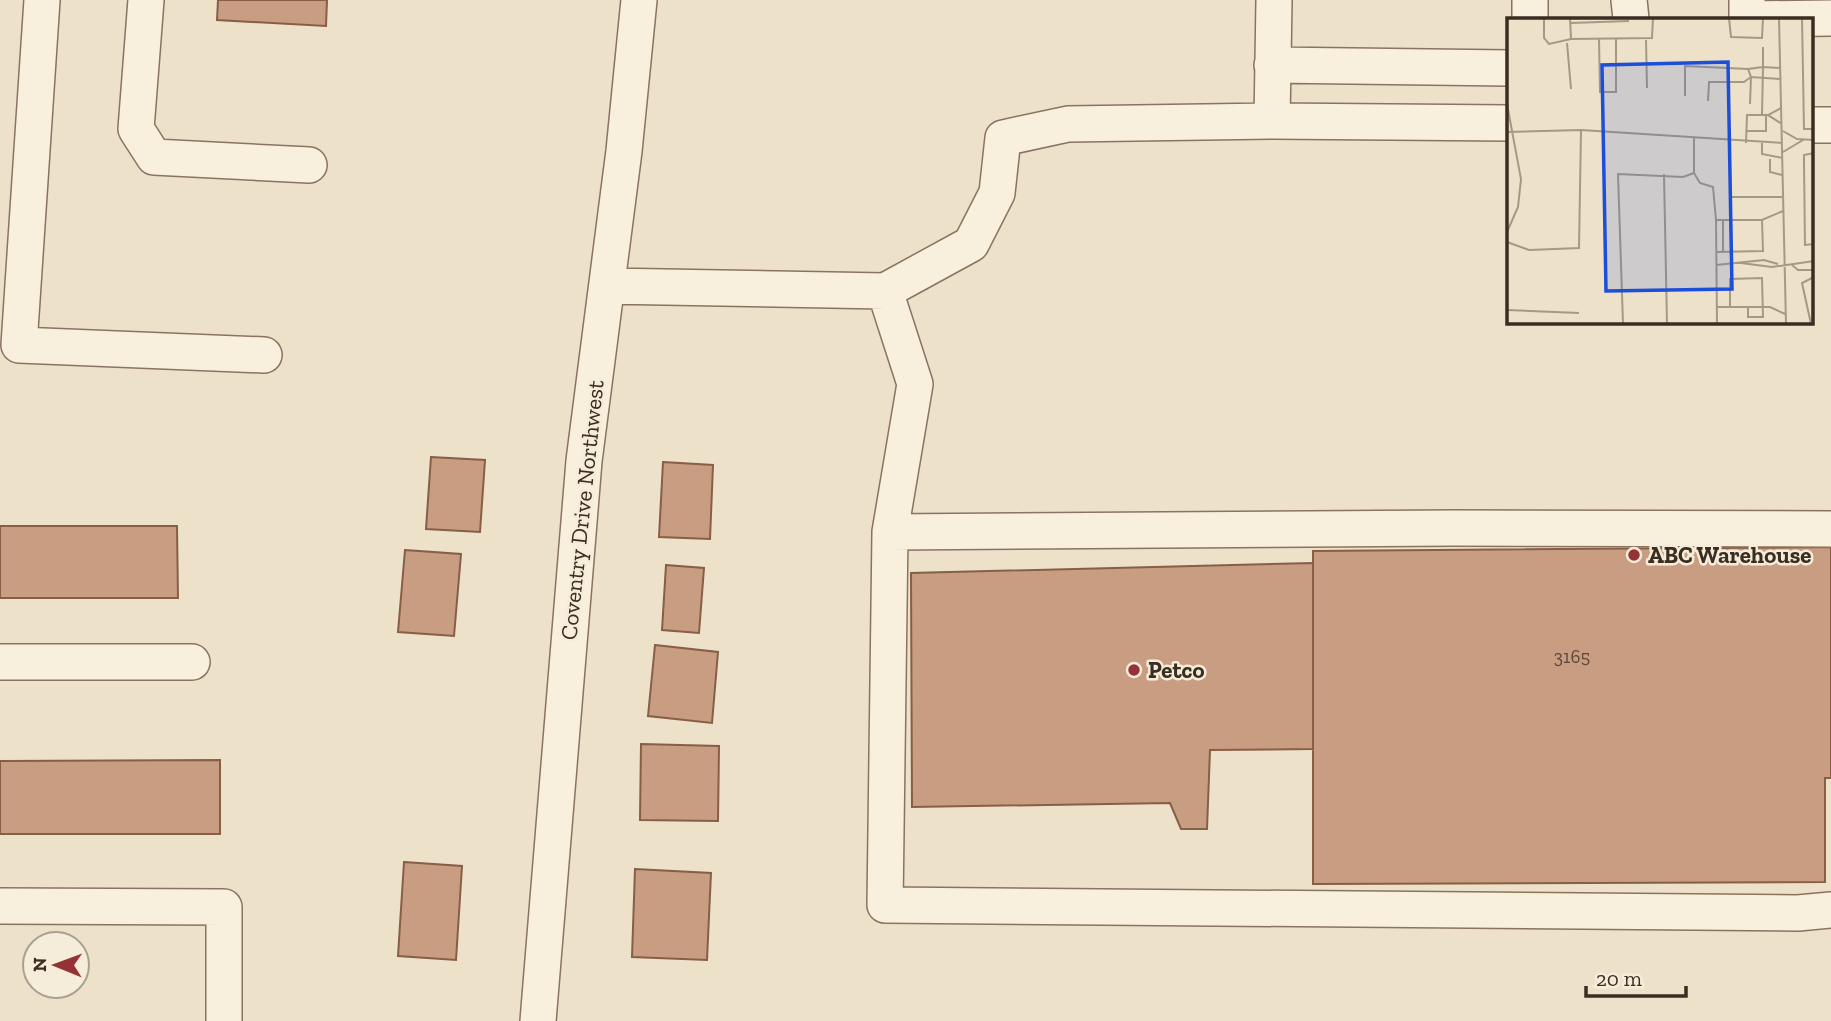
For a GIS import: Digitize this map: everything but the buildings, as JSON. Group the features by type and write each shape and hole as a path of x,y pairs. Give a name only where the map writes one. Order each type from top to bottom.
{"street":[{"path":"42,0 19,345 264,355"},
{"path":"146,0 136,129 154,157 309,165"},
{"name":"Coventry Drive Northwest","path":"538,1021 584,461 624,151 639,0"},
{"path":"1272,121 1273,0"},
{"path":"1530,0 1530,18"},
{"path":"1629,0 1631,18"},
{"path":"1747,18 1748,0"},
{"path":"1272,65 1507,68"},
{"path":"607,286 885,291 971,244 997,193 1003,138 1068,124 1272,121 1507,123"},
{"path":"885,291 915,384 890,532 885,905 1798,913 1831,910"},
{"path":"890,532 1454,528 1831,529"},
{"path":"0,662 192,662"},
{"path":"0,906 224,908 224,1021"}],"place":[{"name":"ABC Warehouse","path":"1634,555"},
{"name":"Petco","path":"1134,670"}]}
